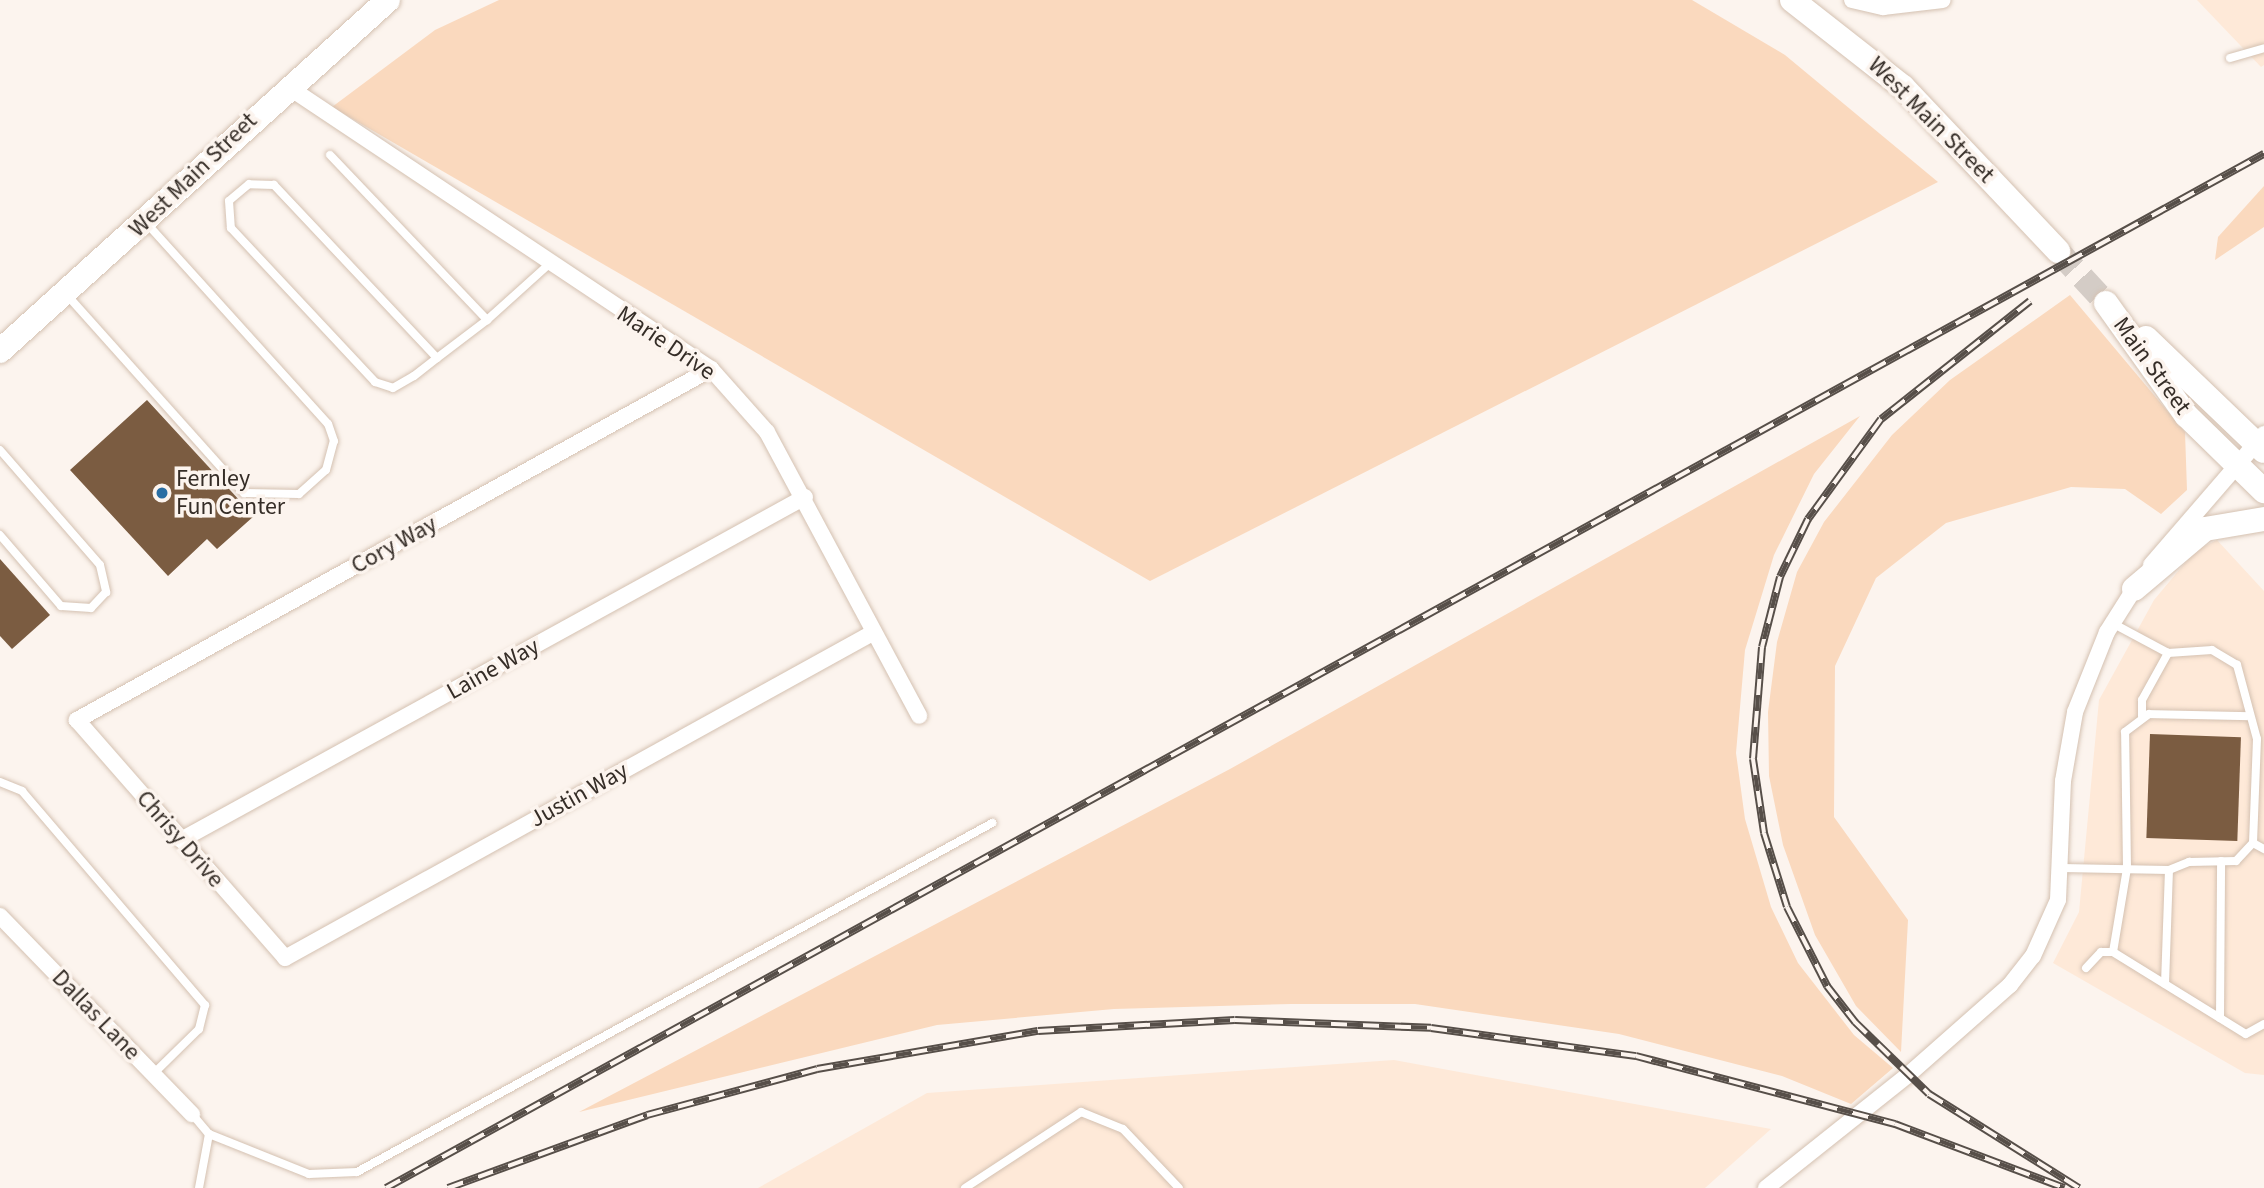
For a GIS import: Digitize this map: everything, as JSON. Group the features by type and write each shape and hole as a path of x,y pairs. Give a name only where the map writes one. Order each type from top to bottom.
{"main road":[{"name":"West Main Street","path":"0,351 145,222 286,86 388,0"},
{"name":"West Main Street","path":"1792,0 1903,87 2058,251"},
{"name":"Main Street","path":"2261,443 2189,374 2106,303 2186,415 2264,491"},
{"path":"2134,589 2205,528 2264,519"}],"street":[{"path":"1852,0 1883,7 1943,0"},
{"name":"Marie Drive","path":"286,86 548,265 711,369 767,432 805,497 919,716"},
{"name":"Cory Way","path":"77,720 711,369"},
{"path":"1766,1188 2020,975 2053,916 2062,868 2063,781 2075,712 2112,623 2134,589 2238,463 2261,443"},
{"name":"Laine Way","path":"181,840 805,497"},
{"name":"Justin Way","path":"285,958 874,632"},
{"name":"Chrisy Drive","path":"77,720 285,958"},
{"name":"Dallas Lane","path":"0,916 192,1114"}],"lane":[{"path":"2231,58 2264,48"},
{"path":"330,155 487,320"},
{"path":"437,358 274,185 249,184 229,201 231,228 375,382 393,388 437,358 487,320 548,265"},
{"path":"66,294 244,493 299,494 326,470 334,442 328,424 145,222"},
{"path":"0,450 100,565 106,592 91,608 61,606 0,535"},
{"path":"2062,868 2169,870 2241,858 2253,843 2257,739 2247,716 2230,656 2212,650 2168,653 2112,623"},
{"path":"2142,716 2142,700 2168,653"},
{"path":"2113,952 2127,868 2121,757 2125,732 2142,716 2247,716"},
{"path":"0,782 22,791 205,1006 199,1029 153,1074"},
{"path":"192,1114 209,1134 309,1174 357,1172 992,823"},
{"path":"2253,843 2264,849"},
{"path":"2220,1018 2221,861"},
{"path":"2165,984 2169,870"},
{"path":"2086,968 2101,952 2113,952 2246,1034 2264,1024"},
{"path":"965,1188 1081,1112 1123,1129 1179,1188"},
{"path":"199,1188 209,1134"}],"shaded area":[{"path":"499,0 1692,0 1785,55 1938,182 1150,581 332,107 435,30"},
{"path":"2197,0 2264,0 2264,65 2261,67"},
{"path":"2264,186 2264,227 2215,260 2218,237"},
{"path":"2070,295 2185,432 2187,490 2161,514 2125,489 2071,487 1946,523 1876,578 1835,666 1834,817 1908,920 1901,1052 1856,1006 1815,935 1783,845 1769,776 1768,712 1777,642 1797,572 1824,522 1892,435 1950,380"},
{"path":"1860,416 1814,474 1774,555 1745,650 1736,753 1745,819 1771,907 1798,963 1854,1035 1893,1068 1851,1104 1782,1076 1619,1034 1415,1004 1291,1004 1114,1009 937,1025 579,1112 1230,769"},
{"path":"2217,540 2264,591 2264,1075 2245,1073 2053,963 2079,912 2099,700 2154,600 2195,551"},
{"path":"1394,1060 1771,1129 1705,1188 758,1188 927,1093"}],"building":[{"name":"Fernley Fun Center","path":"147,400 254,516 217,549 207,539 168,576 70,470"},
{"path":"0,559 50,615 12,649 0,636"},
{"path":"2150,734 2241,737 2237,841 2146,838"}],"tunnel":[{"path":"2058,251 2106,303"}],"railway":[{"path":"386,1188 2264,154"},
{"path":"2030,301 1881,419 1808,519 1780,577 1762,647 1753,759 1764,833 1787,907 1827,986 1855,1022 1929,1094 2079,1188"},
{"path":"448,1188 647,1115 817,1069 1038,1031 1235,1020 1431,1028 1636,1056 1895,1124 2064,1188"}],"place":[{"name":"Fernley Fun Center","path":"162,493"}]}
